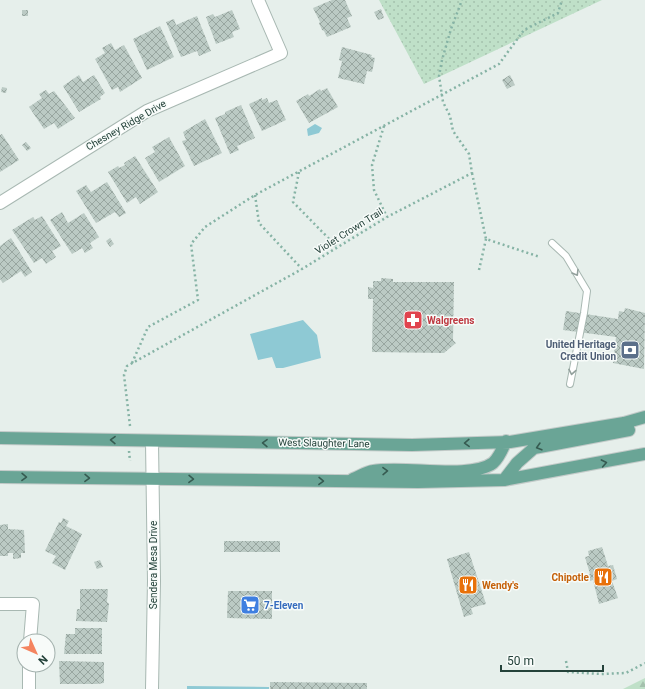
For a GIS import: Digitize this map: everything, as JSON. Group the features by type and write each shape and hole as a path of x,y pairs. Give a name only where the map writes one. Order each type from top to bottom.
{"main road":[{"name":"West Slaughter Lane","path":"0,438 152,442 412,445 506,441 624,423 645,417"},
{"path":"504,480 517,463 534,448 628,430 645,424"},
{"path":"348,481 373,471 445,471 479,468 494,462 506,441"},
{"path":"0,477 418,482 504,480 645,454"}],"street":[{"name":"Chesney Ridge Drive","path":"0,203 147,111 281,52 258,0"},
{"name":"Sendera Mesa Drive","path":"152,442 154,581 152,689"},
{"path":"0,604 33,604 31,633"},
{"path":"29,673 29,689"}],"lane":[{"path":"552,243 566,256 587,291 570,384"}],"path":[{"path":"462,0 442,60 439,76 442,94 452,131 469,154 486,239 479,270"},
{"path":"130,426 124,375 125,370 132,363 148,327 198,300 191,244 205,227 255,195 499,64 524,30 558,13 562,0"},
{"path":"384,126 372,165 374,190 387,217"},
{"path":"299,171 293,202 338,248"},
{"name":"Violet Crown Trail","path":"132,363 302,269 387,217 472,173"},
{"path":"255,195 259,224 302,269"},
{"path":"486,239 540,258"},
{"path":"566,661 568,672 601,674 626,673 645,663"}],"green space":[{"path":"379,0 602,0 424,84"},
{"path":"645,678 645,689 623,689"}],"water":[{"path":"315,124 322,128 319,133 308,136 307,129"},
{"path":"303,320 317,335 321,358 283,368 276,368 272,357 258,360 250,334"},
{"path":"187,686 269,687 269,689 187,689"}],"building":[{"path":"332,0 345,0 352,16 347,18 351,27 327,37 322,30 313,8"},
{"path":"381,9 384,18 378,20 374,12"},
{"path":"22,10 28,10 28,16 22,16"},
{"path":"232,10 240,29 232,32 234,37 216,44 206,17 213,14 215,17"},
{"path":"197,16 211,51 199,56 197,51 181,57 166,22 174,19 176,25"},
{"path":"160,26 174,57 147,70 133,39"},
{"path":"111,43 115,50 124,45 142,78 120,92 118,87 112,90 95,59 105,53 102,48"},
{"path":"342,47 372,55 371,57 375,58 372,72 367,71 364,84 338,78 342,61 339,60"},
{"path":"79,75 83,82 94,75 105,93 100,97 101,99 79,112 63,86"},
{"path":"510,75 515,85 507,89 502,80"},
{"path":"2,87 7,88 6,93 1,92"},
{"path":"327,88 338,107 309,123 296,101 308,94 309,96 320,89 321,91"},
{"path":"46,90 49,94 54,91 75,118 58,129 54,123 44,129 29,107 42,98 39,94"},
{"path":"262,98 262,100 267,98 269,103 277,100 286,120 262,131 249,104"},
{"path":"241,105 255,138 237,146 239,150 230,154 215,118"},
{"path":"205,119 222,153 194,166 182,141 186,140 183,132"},
{"path":"2,134 19,160 0,172 0,135"},
{"path":"169,137 185,166 159,182 145,158 155,152 152,147"},
{"path":"26,142 31,148 27,151 22,145"},
{"path":"135,156 158,192 140,204 136,197 127,203 108,172 118,166 119,168 125,165 124,163"},
{"path":"107,182 126,213 119,217 115,212 96,223 76,191 86,185 91,192"},
{"path":"62,212 68,223 84,213 99,237 90,243 93,248 85,253 82,248 72,254 50,220"},
{"path":"42,216 61,246 52,251 56,257 46,264 42,258 34,263 12,230 33,217 35,220"},
{"path":"11,238 32,272 25,277 21,271 3,283 0,279 0,246"},
{"path":"110,238 114,244 110,247 106,241"},
{"name":"Walgreens","path":"381,278 393,279 393,282 454,282 453,340 456,343 444,353 372,352 373,299 368,299 368,287 373,288 373,281 381,281"},
{"name":"United Heritage Credit Union","path":"625,308 645,313 644,369 613,363 616,337 563,330 566,311 618,319 619,311 624,312"},
{"path":"63,518 69,521 66,526 82,534 65,570 52,563 56,556 45,551 59,522 61,523"},
{"path":"8,524 8,529 24,530 25,553 21,553 21,558 13,559 13,553 8,553 8,556 0,556 0,525"},
{"path":"224,541 280,541 280,552 224,552"},
{"name":"Chipotle","path":"602,547 608,566 613,565 617,579 612,581 618,598 599,604 593,580 590,581 588,574 590,574 585,557 589,556 588,551"},
{"name":"Wendy's","path":"469,552 486,604 471,608 473,614 464,617 447,559"},
{"path":"100,560 103,567 97,569 94,562"},
{"path":"80,589 108,589 107,602 109,604 107,622 76,621 77,609 80,609"},
{"name":"7-Eleven","path":"228,591 272,591 272,619 227,618"},
{"path":"75,628 102,628 102,654 64,654 66,634 75,634"},
{"path":"59,661 104,662 104,683 60,684"},
{"path":"270,682 367,683 367,689 270,689"}],"place":[{"name":"Walgreens","path":"413,320"},
{"name":"United Heritage Credit Union","path":"630,350"},
{"name":"Chipotle","path":"603,577"},
{"name":"Wendy's","path":"468,585"},
{"name":"7-Eleven","path":"250,605"}]}
